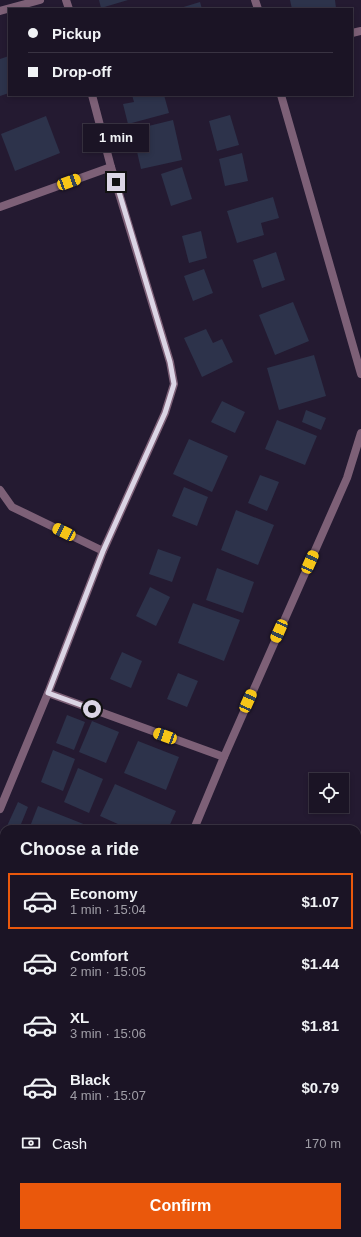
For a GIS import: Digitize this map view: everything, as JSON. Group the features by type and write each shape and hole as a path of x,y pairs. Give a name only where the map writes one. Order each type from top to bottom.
{"street":[{"path":"11,8 40,0"},
{"path":"0,808 48,693 103,551 165,413 174,384 170,362 111,167 92,96"},
{"path":"281,96 361,374"},
{"path":"0,207 111,167"},
{"path":"196,825 224,757 347,478 361,433"},
{"path":"0,490 12,507 103,551"},
{"path":"48,693 224,757"}],"building":[{"path":"99,0 128,0 101,8"},
{"path":"290,0 335,0 336,8 292,8"},
{"path":"200,2 202,8 180,8"},
{"path":"8,56 8,93 0,96 0,59"},
{"path":"132,96 164,96 169,113 128,124 123,104 134,102"},
{"path":"230,115 239,145 217,151 209,121"},
{"path":"46,116 60,153 15,171 1,134"},
{"path":"173,120 182,160 141,169 132,130"},
{"path":"242,153 248,181 225,186 219,159"},
{"path":"182,167 192,199 171,206 161,174"},
{"path":"273,197 279,218 261,223 264,235 237,243 227,211"},
{"path":"201,231 207,258 189,263 182,236"},
{"path":"276,252 285,280 262,288 253,260"},
{"path":"204,269 213,293 193,301 184,276"},
{"path":"293,302 309,341 275,355 259,315"},
{"path":"206,329 213,343 222,339 233,362 202,377 184,338"},
{"path":"314,355 326,396 279,410 267,368"},
{"path":"222,401 245,412 235,433 211,422"},
{"path":"306,410 326,418 321,430 302,422"},
{"path":"277,420 317,436 305,465 265,449"},
{"path":"189,439 228,456 212,492 173,474"},
{"path":"260,475 279,482 267,511 248,503"},
{"path":"184,487 208,497 197,526 172,516"},
{"path":"236,510 274,525 258,565 221,550"},
{"path":"158,549 181,557 172,582 149,574"},
{"path":"217,568 254,582 243,613 206,600"},
{"path":"150,587 170,597 156,626 136,616"},
{"path":"193,603 240,620 224,661 178,643"},
{"path":"122,652 142,661 131,688 110,679"},
{"path":"178,673 198,681 187,707 167,699"},
{"path":"67,715 85,722 74,750 56,743"},
{"path":"92,721 119,732 106,763 79,752"},
{"path":"138,741 179,757 166,790 124,773"},
{"path":"53,750 75,759 63,791 41,782"},
{"path":"78,768 103,779 89,813 64,802"},
{"path":"115,784 176,811 170,825 120,825 100,816"},
{"path":"18,802 28,807 21,825 7,825"},
{"path":"38,806 86,825 31,825"}],"route":[{"path":"92,709 48,693 103,551 165,413 174,384 170,362 116,182"}]}
